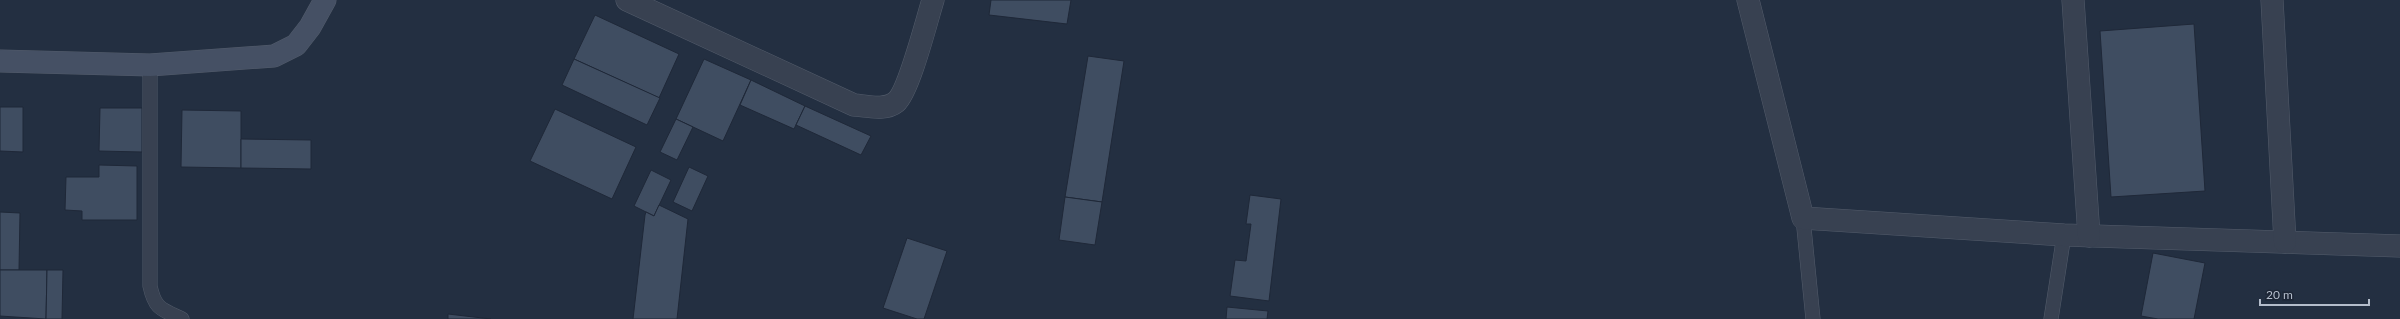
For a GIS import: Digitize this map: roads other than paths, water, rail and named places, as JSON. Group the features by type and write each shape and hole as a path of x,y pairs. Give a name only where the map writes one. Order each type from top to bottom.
{"street":[{"path":"0,61 150,65 274,56 296,45 310,27 325,0"},
{"path":"627,0 854,105 882,108 896,102 907,82 933,0"},
{"path":"1748,0 1803,218 2064,235 2400,246"},
{"path":"2073,0 2089,236"},
{"path":"2272,0 2285,242"}],"lane":[{"path":"150,65 150,286 153,302 163,310 182,319"},
{"path":"1803,218 1813,319"},
{"path":"2052,319 2064,235"}]}
